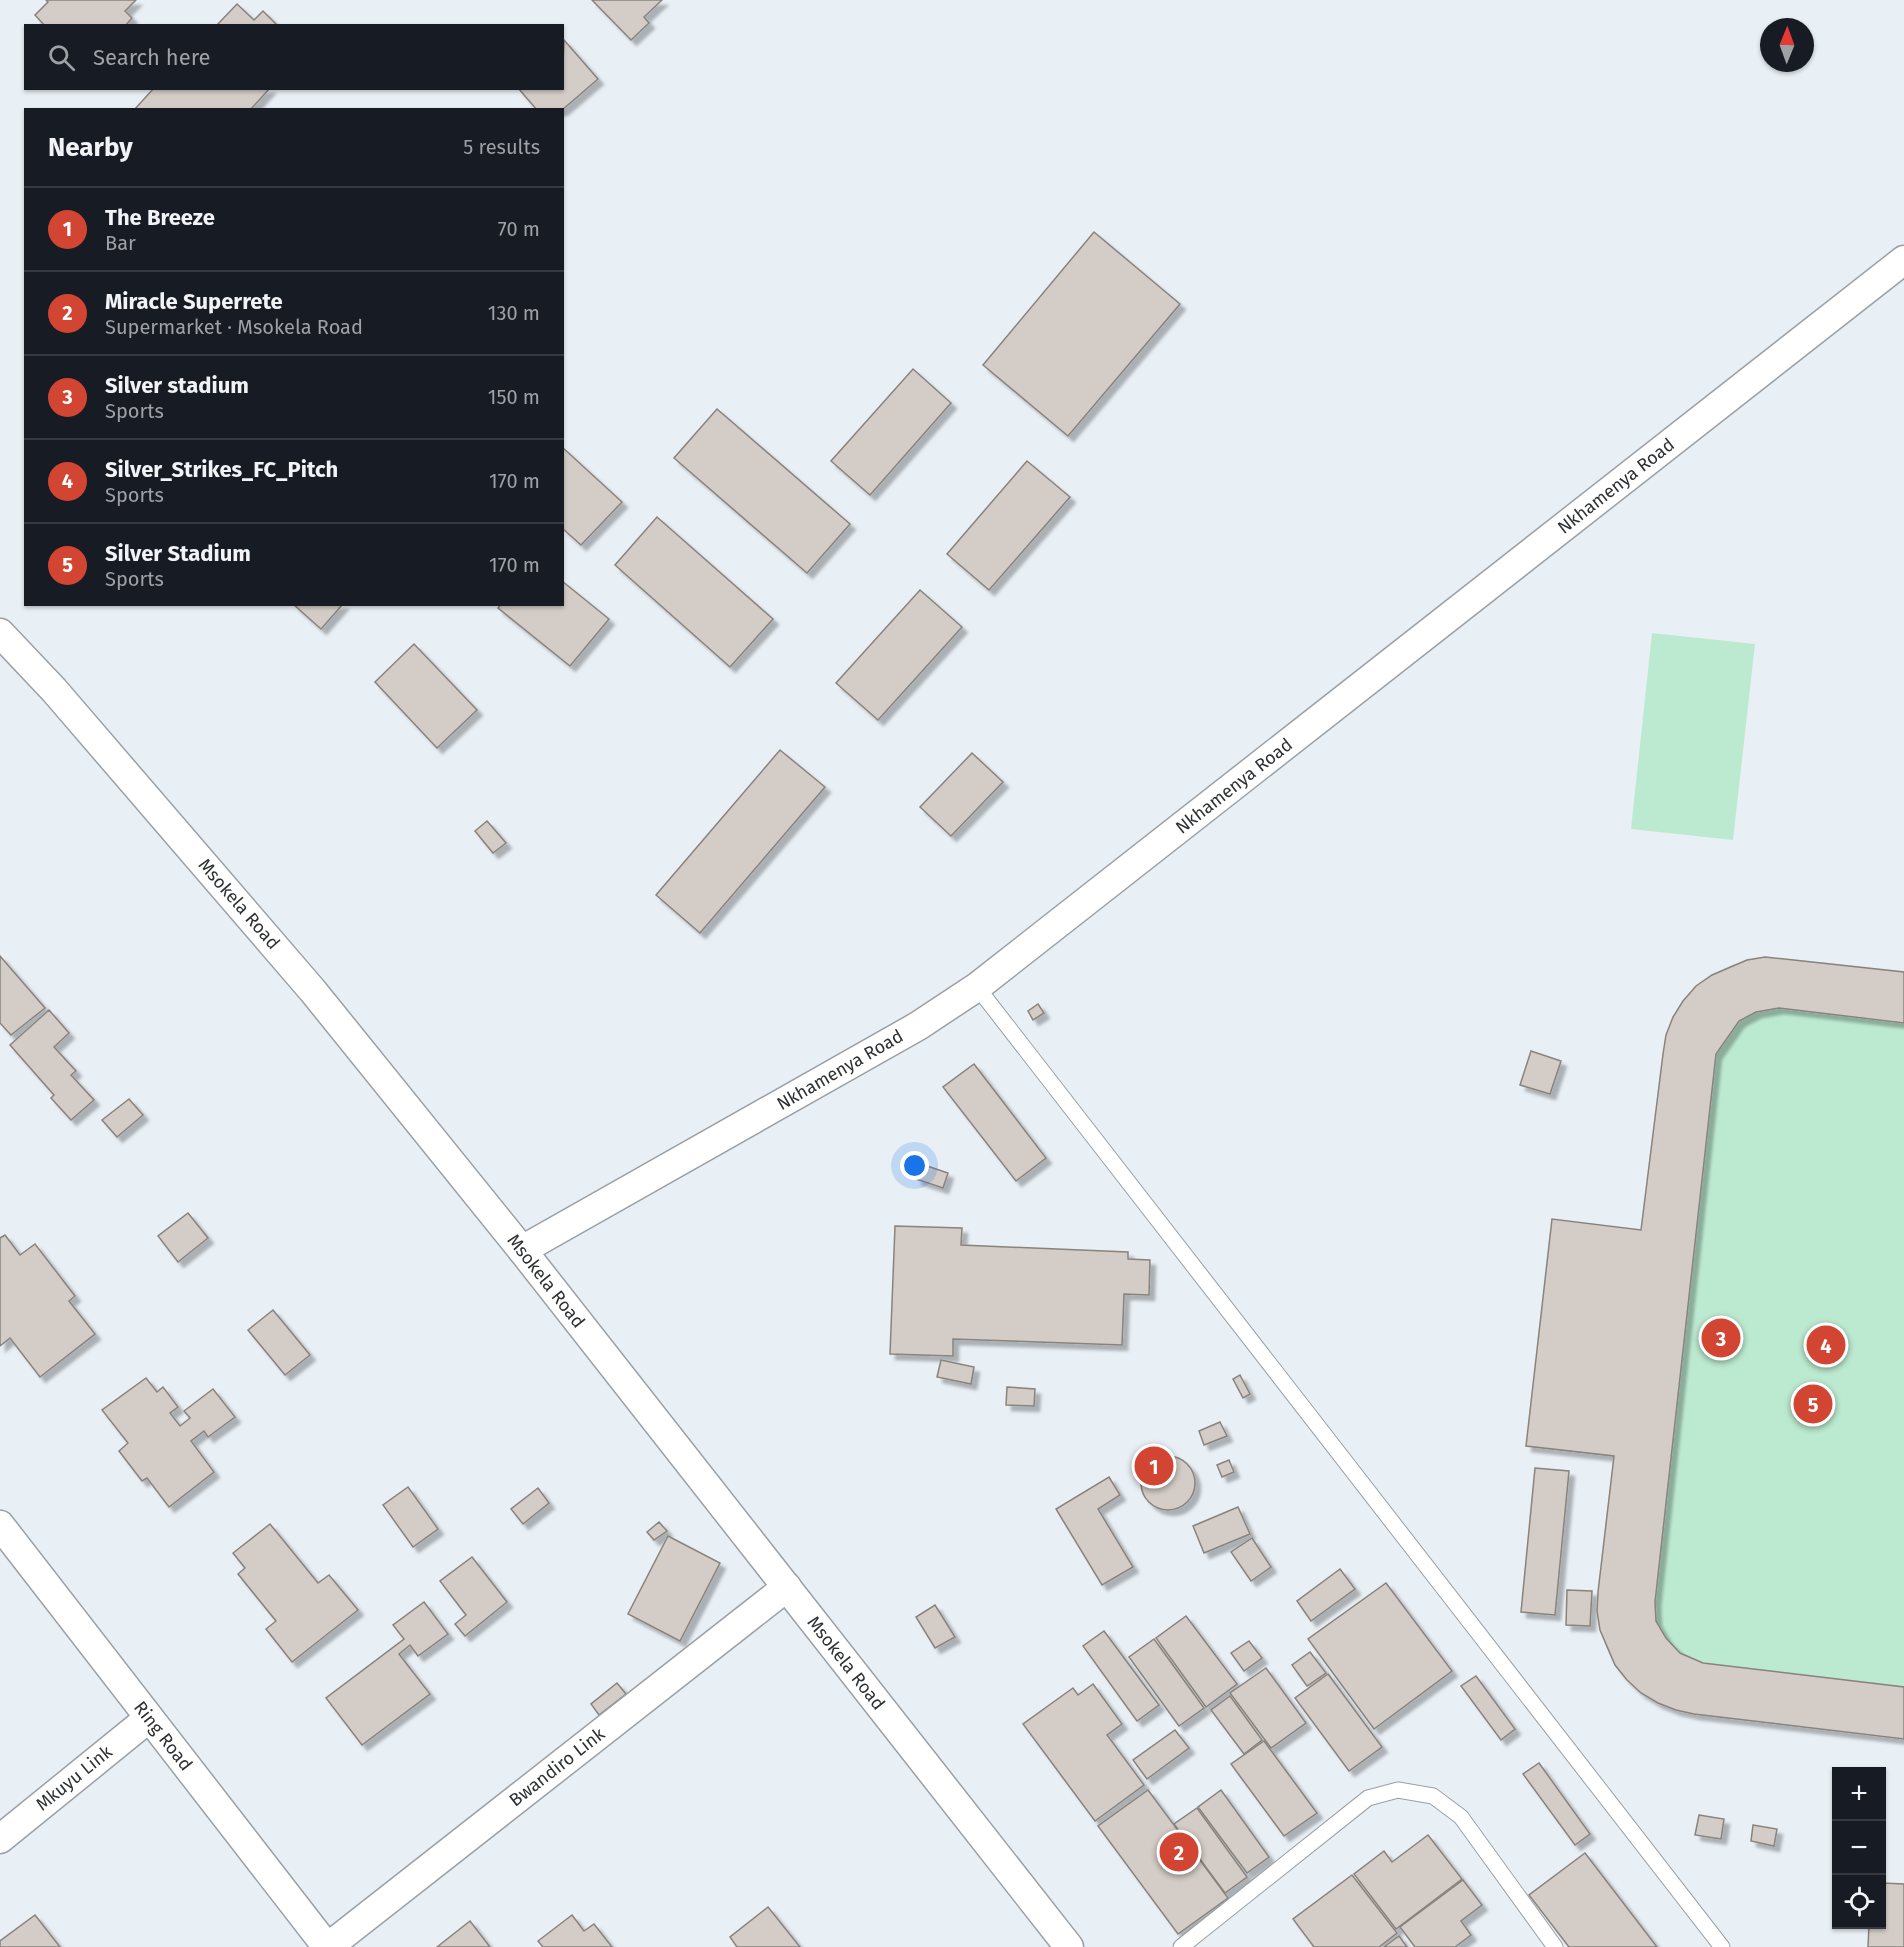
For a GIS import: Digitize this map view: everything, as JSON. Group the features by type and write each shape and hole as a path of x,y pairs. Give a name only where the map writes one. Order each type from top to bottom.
{"street":[{"name":"Nkhamenya Road","path":"522,1250 918,1026 977,987 1904,260"},
{"name":"Msokela Road","path":"0,633 54,690 313,991 522,1250 1069,1947"},
{"name":"Ring Road","path":"0,1525 327,1947"},
{"name":"Bwandiro Link","path":"327,1947 787,1587"},
{"name":"Mkuyu Link","path":"0,1839 149,1718"}],"lane":[{"path":"977,987 1722,1947"},
{"path":"1181,1947 1368,1798 1398,1790 1433,1796 1461,1817 1555,1947"}],"green space":[{"path":"1652,633 1755,644 1733,840 1631,829"},
{"path":"1765,957 1904,972 1904,1739 1641,1693 1613,1660 1602,1636 1598,1608 1614,1457 1526,1446 1552,1219 1641,1230 1666,1035 1696,986 1729,966"}],"building":[{"path":"46,0 136,0 125,11 132,18 127,24 43,24 35,15 48,2"},
{"path":"592,0 662,0 644,17 649,23 631,40"},
{"path":"237,4 254,20 263,11 276,24 218,24"},
{"path":"564,40 598,79 564,108 535,108 520,90 564,90"},
{"path":"152,90 268,90 252,108 136,108"},
{"path":"1094,232 1180,304 1068,436 983,365"},
{"path":"913,369 951,403 870,495 831,461"},
{"path":"717,409 850,524 807,573 674,458"},
{"path":"564,449 622,502 581,545 564,530"},
{"path":"1027,461 1070,497 989,590 947,554"},
{"path":"657,517 773,619 730,667 615,565"},
{"path":"564,583 609,619 570,666 498,608 500,606 564,606"},
{"path":"920,590 962,627 878,720 836,683"},
{"path":"295,606 341,606 321,629"},
{"path":"414,644 477,710 437,748 375,682"},
{"path":"780,750 825,787 700,933 656,895"},
{"path":"972,753 1003,782 951,836 920,807"},
{"path":"487,821 506,843 493,853 475,831"},
{"path":"0,956 45,1008 11,1035 0,1023"},
{"path":"1765,957 1904,972 1904,1023 1779,1008 1756,1012 1739,1021 1716,1054 1655,1602 1656,1621 1666,1638 1680,1653 1703,1663 1904,1687 1904,1739 1694,1714 1658,1703 1641,1693 1615,1665 1600,1630 1597,1611 1614,1456 1526,1446 1552,1219 1641,1230 1663,1054 1666,1035 1673,1017 1696,986 1712,975 1747,960"},
{"path":"1038,1004 1044,1013 1033,1020 1028,1011"},
{"path":"49,1010 69,1033 54,1047 76,1071 71,1075 94,1100 71,1120 51,1098 54,1095 10,1045"},
{"path":"1531,1051 1561,1061 1550,1094 1520,1085"},
{"path":"974,1064 1046,1158 1016,1181 943,1087"},
{"path":"129,1099 143,1115 117,1137 102,1120"},
{"path":"921,1164 948,1173 943,1188 916,1179"},
{"path":"188,1213 208,1238 178,1262 158,1236"},
{"path":"895,1226 962,1228 961,1245 1128,1252 1128,1259 1150,1260 1149,1295 1124,1294 1122,1345 953,1339 953,1356 890,1354"},
{"path":"5,1235 20,1255 35,1244 75,1296 69,1301 95,1334 40,1377 10,1338 0,1346 0,1238"},
{"path":"273,1310 310,1355 285,1375 248,1330"},
{"path":"941,1360 974,1367 971,1384 937,1377"},
{"path":"1240,1375 1250,1394 1243,1398 1233,1379"},
{"path":"146,1378 157,1392 163,1387 178,1407 170,1413 180,1426 190,1418 184,1411 213,1389 235,1417 208,1437 204,1431 191,1441 214,1472 169,1507 147,1478 142,1481 119,1451 128,1443 102,1410"},
{"path":"1007,1387 1035,1389 1034,1406 1006,1405"},
{"path":"1220,1422 1227,1436 1204,1445 1199,1431"},
{"path":"1168,1456 1178,1458 1187,1464 1193,1473 1195,1483 1193,1493 1187,1502 1178,1508 1168,1510 1158,1508 1149,1502 1143,1493 1141,1483 1143,1473 1149,1464 1158,1458"},
{"path":"1229,1460 1234,1472 1222,1477 1217,1465"},
{"path":"1535,1468 1569,1471 1555,1615 1521,1612"},
{"path":"1109,1477 1120,1495 1098,1509 1133,1567 1102,1585 1056,1509"},
{"path":"408,1487 438,1529 413,1547 383,1505"},
{"path":"538,1488 549,1503 523,1524 511,1509"},
{"path":"1238,1507 1250,1534 1204,1553 1193,1526"},
{"path":"659,1522 667,1531 654,1540 647,1532"},
{"path":"270,1524 318,1583 329,1575 358,1610 292,1662 266,1629 276,1621 238,1574 245,1568 233,1553"},
{"path":"668,1536 720,1563 680,1641 628,1614"},
{"path":"1252,1538 1271,1567 1251,1581 1231,1552"},
{"path":"472,1557 507,1602 465,1636 455,1624 466,1615 440,1581"},
{"path":"1340,1569 1355,1589 1311,1621 1297,1601"},
{"path":"1386,1583 1452,1671 1374,1729 1308,1639"},
{"path":"1567,1590 1592,1591 1590,1626 1566,1625"},
{"path":"424,1602 448,1634 418,1656 410,1645 399,1654 430,1694 362,1745 326,1698 404,1639 393,1625"},
{"path":"935,1605 955,1637 935,1648 916,1617"},
{"path":"1186,1616 1237,1684 1206,1707 1156,1638"},
{"path":"1104,1631 1159,1705 1137,1721 1083,1646"},
{"path":"1154,1639 1204,1708 1179,1726 1129,1657"},
{"path":"1249,1641 1262,1658 1244,1671 1231,1653"},
{"path":"1310,1652 1326,1673 1307,1686 1292,1665"},
{"path":"1266,1668 1306,1723 1271,1748 1230,1693"},
{"path":"1328,1674 1382,1747 1349,1771 1295,1698"},
{"path":"1476,1676 1515,1729 1501,1740 1461,1686"},
{"path":"617,1683 626,1694 599,1715 591,1704"},
{"path":"1093,1684 1122,1724 1107,1735 1144,1785 1095,1821 1023,1724 1073,1688 1078,1695"},
{"path":"1230,1696 1262,1740 1244,1754 1211,1710"},
{"path":"1175,1730 1189,1748 1147,1779 1133,1760"},
{"path":"1264,1741 1317,1813 1284,1836 1231,1764"},
{"path":"1539,1763 1590,1834 1575,1845 1523,1774"},
{"path":"1148,1790 1228,1898 1178,1934 1098,1826"},
{"path":"1221,1790 1269,1857 1247,1873 1198,1807"},
{"path":"1197,1808 1247,1877 1225,1893 1174,1824"},
{"path":"1699,1815 1724,1819 1721,1839 1695,1835"},
{"path":"1753,1825 1777,1829 1774,1846 1751,1841"},
{"path":"1428,1835 1462,1879 1396,1929 1354,1874 1384,1851 1392,1862"},
{"path":"1585,1853 1657,1947 1569,1947 1529,1895"},
{"path":"1352,1875 1397,1933 1379,1947 1314,1947 1293,1919"},
{"path":"1463,1880 1482,1905 1461,1921 1471,1935 1455,1947 1415,1947 1400,1927"},
{"path":"1886,1883 1904,1884 1904,1947 1868,1947 1869,1929 1886,1929"},
{"path":"768,1907 800,1947 737,1947 730,1937"},
{"path":"35,1915 60,1947 0,1947 0,1941"},
{"path":"572,1915 584,1931 594,1924 612,1947 543,1947 538,1941"},
{"path":"470,1921 490,1947 437,1947"},
{"path":"1399,1936 1407,1947 1384,1947"}],"place":[{"name":"Silver stadium","path":"1721,1338"},
{"name":"Silver_Strikes_FC_Pitch","path":"1826,1345"},
{"name":"Silver Stadium","path":"1813,1404"},
{"name":"The Breeze","path":"1154,1466"},
{"name":"Miracle Superrete","path":"1179,1852"}]}
